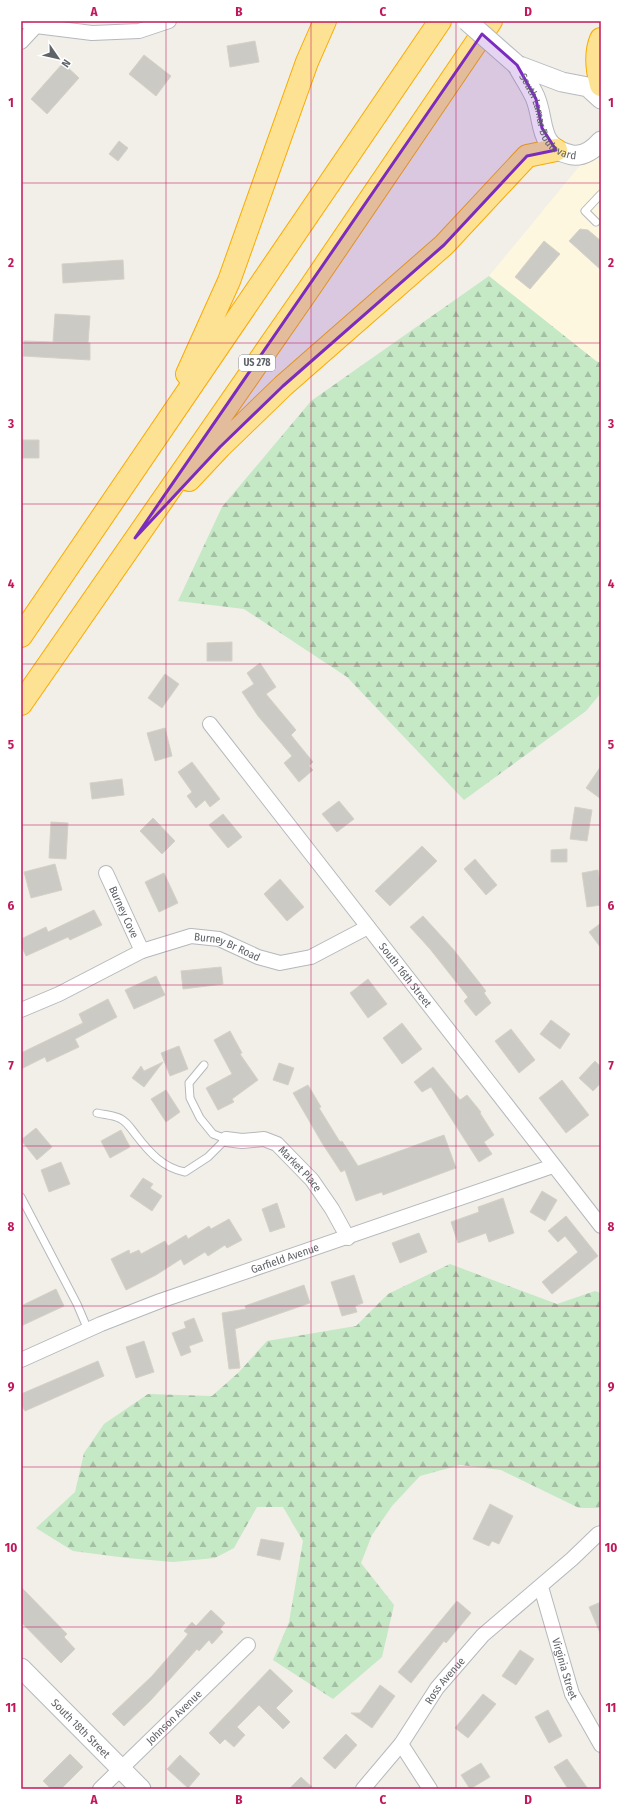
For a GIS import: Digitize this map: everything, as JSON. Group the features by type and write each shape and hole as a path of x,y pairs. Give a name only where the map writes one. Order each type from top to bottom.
{"highway":[{"path":"21,636 440,21"},
{"name":"US 278","path":"21,704 311,286 491,21"},
{"path":"144,457 194,361 229,281 318,27"},
{"path":"601,39 598,47 598,73 601,85"},
{"path":"135,538 220,447 283,386 444,245 527,156 556,150"}],"street":[{"path":"21,42 30,23 92,33 138,31 169,21"},
{"name":"South Lamar Boulevard","path":"467,21 517,65 536,98 542,128 548,141 556,150 574,156 593,156 596,147 601,141"},
{"name":"South Lamar Boulevard","path":"517,65 562,82 588,87 601,99"},
{"name":"South 16th Street","path":"210,724 601,1226"},
{"name":"Burney Cove","path":"106,873 142,950"},
{"name":"Burney Br Road","path":"21,1010 59,994 142,950 191,936 219,939 258,957 280,963 311,957 368,926"},
{"name":"Market Place","path":"226,1139 242,1141 264,1139 277,1144 312,1180 332,1209 348,1238"},
{"name":"Garfield Avenue","path":"21,1360 88,1330 160,1301 305,1251 348,1238 553,1166"},
{"path":"541,1587 598,1534 601,1533"},
{"name":"Ross Avenue","path":"363,1789 401,1744 437,1688 483,1636 541,1587"},
{"name":"Virginia Street","path":"541,1587 572,1694 601,1745"},
{"name":"Johnson Avenue","path":"100,1789 248,1645"},
{"name":"South 18th Street","path":"21,1668 141,1789"},
{"path":"401,1744 430,1789"}],"lane":[{"path":"596,222 585,211 601,194"},
{"name":"Market Place","path":"204,1065 189,1082 190,1098 200,1118 213,1134 226,1139"},
{"path":"97,1113 116,1116 123,1120 146,1148 163,1163 175,1170 185,1172 208,1157 226,1139"},
{"path":"21,1197 77,1304 88,1330"}],"highlighted area":[{"path":"482,34 517,65 536,99 542,128 556,150 527,156 444,245 283,386 220,447 135,538"}],"shaded area":[{"path":"601,140 601,363 596,361 489,276"}],"green space":[{"path":"489,276 596,361 601,363 601,693 586,711 464,800 347,677 244,609 178,601 222,507 311,401"},
{"path":"450,1264 557,1304 595,1291 601,1293 601,1508 579,1508 501,1470 460,1465 420,1476 392,1506 372,1535 361,1563 394,1605 382,1657 333,1699 273,1660 289,1622 303,1541 283,1507 257,1507 234,1548 215,1558 173,1562 73,1551 36,1528 75,1492 84,1453 104,1424 148,1394 212,1396 238,1373 267,1341 356,1326 388,1294"}],"building":[{"path":"255,41 259,62 230,67 227,46"},
{"path":"144,55 171,76 156,96 129,74"},
{"path":"63,63 79,78 47,114 31,99"},
{"path":"119,141 128,148 118,161 109,154"},
{"path":"580,229 588,230 601,241 601,270 569,241"},
{"path":"544,241 560,254 530,289 515,277"},
{"path":"123,260 124,279 63,283 62,264"},
{"path":"55,314 90,316 88,343 90,343 90,360 23,356 24,341 53,342"},
{"path":"21,440 39,440 39,458 21,458"},
{"path":"232,642 232,661 207,661 207,643"},
{"path":"260,663 276,687 266,694 296,730 291,735 313,762 309,766 313,770 299,782 284,763 292,756 258,716 242,692 254,684 247,673"},
{"path":"165,674 179,684 162,708 148,698"},
{"path":"165,728 172,756 155,761 147,733"},
{"path":"192,762 220,799 210,807 205,800 196,808 187,796 192,792 178,772"},
{"path":"601,766 601,799 586,788"},
{"path":"122,779 124,795 92,799 90,783"},
{"path":"339,801 354,819 337,832 322,814"},
{"path":"575,807 592,810 587,841 570,839"},
{"path":"223,814 242,837 228,848 209,825"},
{"path":"153,818 175,841 162,854 140,831"},
{"path":"51,822 68,823 66,859 49,858"},
{"path":"422,846 437,861 390,906 375,891"},
{"path":"567,849 567,862 551,862 551,850"},
{"path":"475,859 497,885 486,895 464,869"},
{"path":"55,864 62,890 31,898 24,872"},
{"path":"598,870 601,888 601,905 587,907 582,873"},
{"path":"164,873 178,903 159,912 145,882"},
{"path":"280,879 304,907 287,921 264,894"},
{"path":"94,910 102,925 70,940 68,937 26,956 21,945 21,939 46,927 48,932"},
{"path":"423,916 453,949 486,991 484,993 491,1003 476,1016 464,1001 468,997 430,949 410,927"},
{"path":"601,923 601,948 589,932"},
{"path":"221,967 223,984 183,989 181,971"},
{"path":"156,976 165,995 134,1009 125,990"},
{"path":"368,979 387,1004 368,1018 350,993"},
{"path":"108,999 117,1017 75,1039 79,1047 47,1062 45,1057 21,1069 21,1053 83,1023 79,1014"},
{"path":"551,1020 570,1034 560,1049 540,1034"},
{"path":"402,1023 422,1049 402,1064 383,1038"},
{"path":"511,1029 535,1060 519,1073 495,1041"},
{"path":"230,1031 242,1053 240,1054 258,1080 232,1099 234,1102 218,1110 206,1088 232,1074 214,1040"},
{"path":"179,1046 188,1069 170,1076 161,1053"},
{"path":"595,1061 601,1067 601,1083 593,1091 579,1078"},
{"path":"163,1062 144,1087 132,1078 141,1066 144,1071"},
{"path":"279,1063 294,1068 288,1085 273,1080"},
{"path":"433,1067 460,1100 467,1095 481,1112 480,1113 494,1135 484,1142 492,1154 479,1162 431,1087 422,1092 414,1082"},
{"path":"562,1080 589,1115 566,1133 539,1098"},
{"path":"308,1085 321,1107 319,1108 340,1142 342,1141 358,1166 444,1135 456,1168 383,1195 382,1192 356,1201 345,1170 341,1172 293,1093"},
{"path":"166,1090 180,1112 166,1122 151,1099"},
{"path":"36,1128 52,1147 37,1160 21,1140"},
{"path":"121,1130 130,1147 110,1158 101,1141"},
{"path":"61,1162 70,1184 49,1192 41,1170"},
{"path":"143,1178 153,1184 150,1188 162,1196 152,1211 130,1196"},
{"path":"542,1191 557,1200 545,1221 530,1212"},
{"path":"503,1198 514,1233 489,1242 486,1233 458,1243 451,1222 479,1212 478,1207"},
{"path":"277,1203 285,1227 270,1232 262,1209"},
{"path":"566,1216 598,1256 552,1294 542,1282 578,1252 565,1236 558,1242 548,1231"},
{"path":"229,1219 242,1240 227,1248 225,1245 208,1256 205,1252 184,1265 181,1259 156,1275 126,1290 111,1259 129,1250 130,1254 139,1250 141,1254 165,1241 168,1246 186,1235 188,1239 209,1226 211,1229"},
{"path":"419,1233 427,1252 400,1263 392,1243"},
{"path":"354,1275 363,1303 355,1306 357,1312 342,1316 331,1282"},
{"path":"304,1285 310,1303 235,1329 240,1368 229,1369 222,1313 246,1309 245,1306"},
{"path":"56,1289 64,1306 21,1326 21,1306"},
{"path":"194,1318 203,1341 189,1346 191,1352 181,1356 172,1333 186,1328 184,1322"},
{"path":"144,1341 154,1372 136,1378 126,1347"},
{"path":"98,1361 104,1376 25,1411 21,1404 21,1394"},
{"path":"490,1504 513,1516 499,1544 492,1541 489,1546 473,1539"},
{"path":"261,1539 284,1543 280,1560 257,1555"},
{"path":"21,1587 67,1634 64,1637 75,1649 61,1663 21,1622"},
{"path":"457,1601 471,1613 446,1643 444,1641 411,1683 398,1672"},
{"path":"601,1602 601,1635 589,1607"},
{"path":"211,1610 225,1623 220,1629 223,1632 212,1644 209,1640 199,1651 197,1649 151,1700 124,1726 112,1714 152,1676 188,1634 184,1631 192,1622 196,1626"},
{"path":"520,1650 534,1659 516,1685 502,1676"},
{"path":"270,1669 293,1691 276,1708 290,1722 283,1729 259,1705 237,1727 245,1735 234,1747 225,1739 220,1744 209,1733"},
{"path":"380,1685 395,1696 372,1728 351,1713 360,1713"},
{"path":"483,1694 496,1704 468,1738 455,1728"},
{"path":"548,1710 562,1736 549,1743 535,1717"},
{"path":"346,1734 357,1745 335,1769 323,1758"},
{"path":"70,1754 83,1767 61,1789 51,1789 43,1781"},
{"path":"180,1755 200,1774 188,1788 167,1769"},
{"path":"567,1759 588,1789 568,1789 554,1767"},
{"path":"481,1763 490,1777 470,1789 461,1775"},
{"path":"301,1777 314,1789 289,1789"}]}
